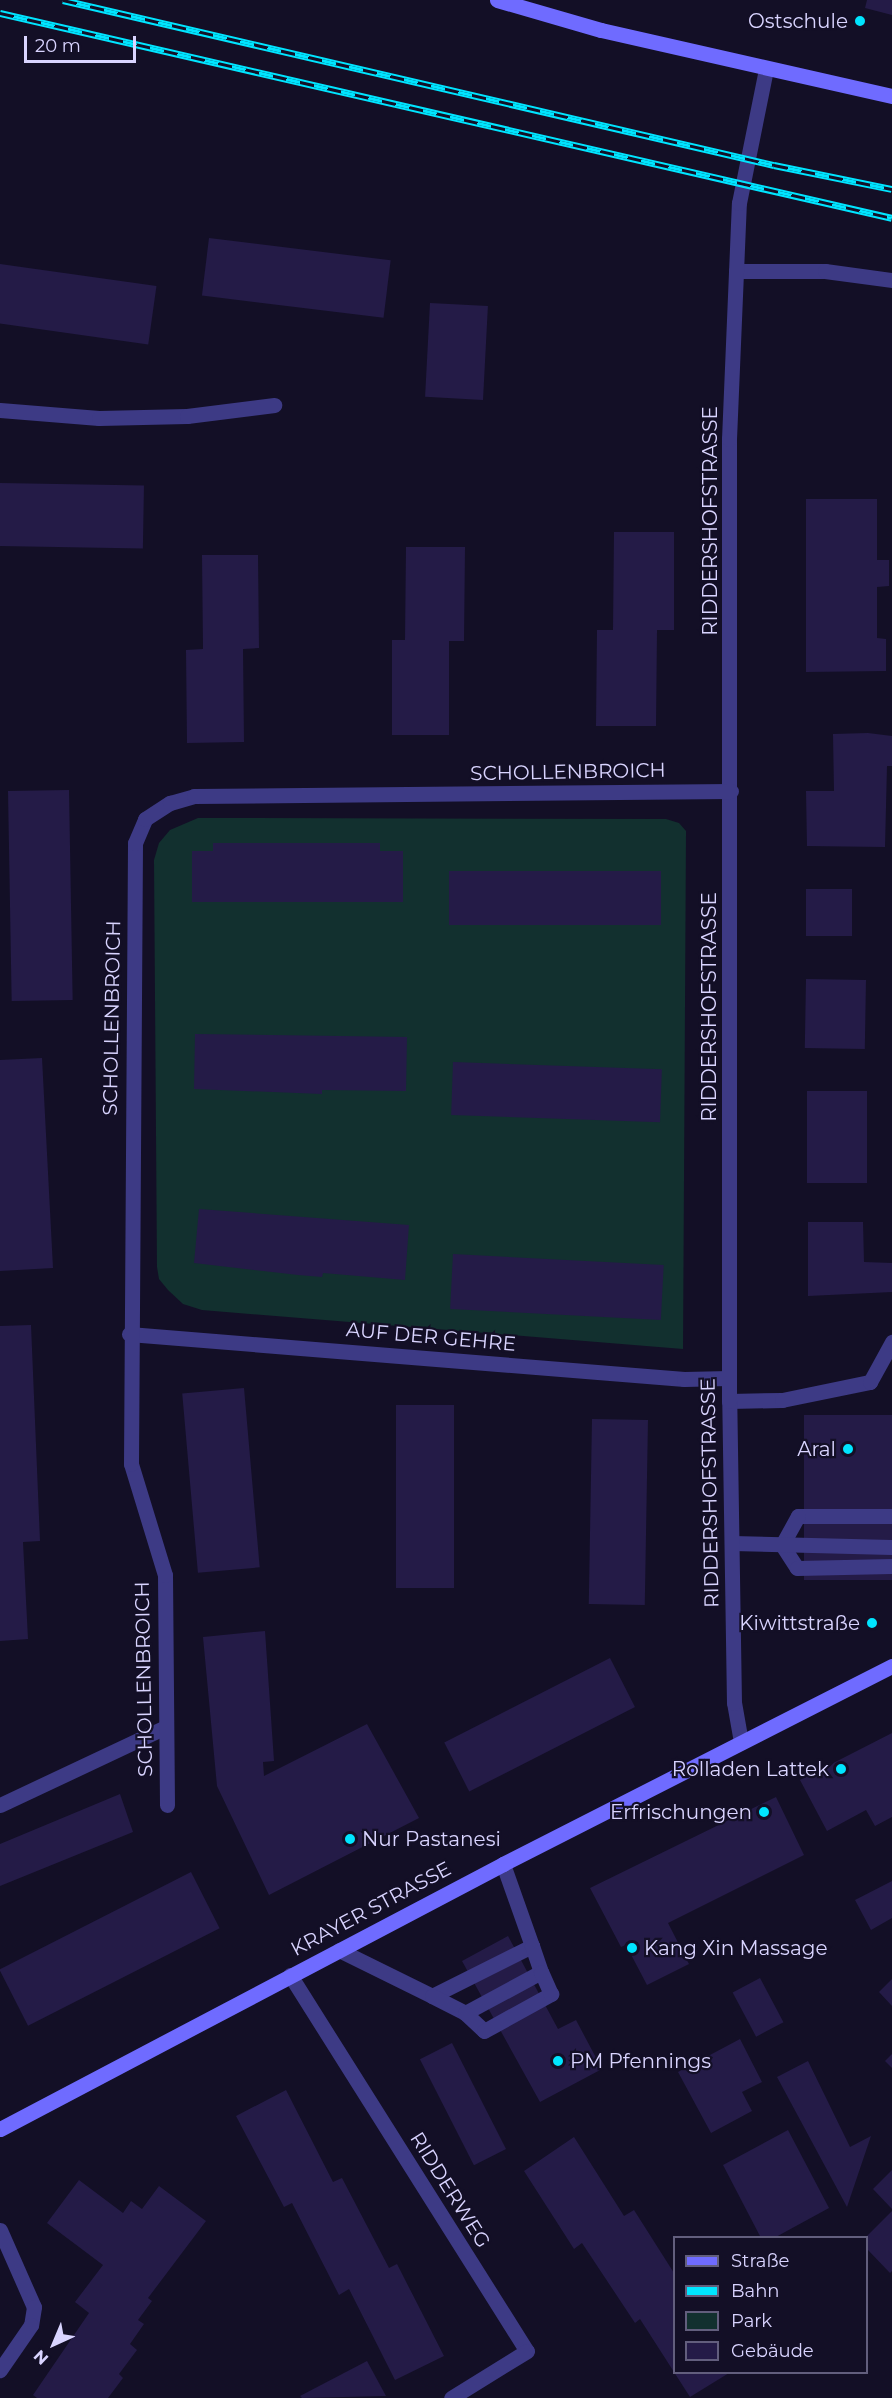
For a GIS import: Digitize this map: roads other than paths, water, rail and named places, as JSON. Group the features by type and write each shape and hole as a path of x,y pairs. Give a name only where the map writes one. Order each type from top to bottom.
{"main road":[{"path":"497,0 601,30 892,96"},
{"name":"KRAYER STRASSE","path":"0,2130 503,1864 892,1666"}],"street":[{"name":"RIDDERSHOFSTRASSE","path":"741,1742 734,1703 729,1401 731,791 729,439 740,203 766,69"},
{"path":"736,271 825,271 892,280"},
{"path":"0,410 99,418 186,416 274,405"},
{"name":"SCHOLLENBROICH","path":"167,1805 165,1575 131,1464 129,1334 135,843 146,819 170,803 194,796 731,791"},
{"name":"AUF DER GEHRE","path":"129,1334 684,1379 729,1378"},
{"path":"729,1401 782,1400 870,1382 892,1342"},
{"path":"782,1545 798,1516 892,1516"},
{"path":"732,1543 892,1547"},
{"path":"782,1545 797,1568 892,1566"},
{"path":"0,1804 166,1727"},
{"path":"339,1950 465,2013 484,2031 492,2027 551,1994 503,1864"},
{"path":"432,1996 532,1946"},
{"path":"465,2013 541,1972"},
{"name":"RIDDERWEG","path":"290,1975 527,2351 451,2398"},
{"path":"0,2229 34,2307 31,2325 0,2370"}],"railway":[{"path":"63,0 774,165 892,189"},
{"path":"0,13 892,218"}],"place":[{"name":"Ostschule","path":"860,21"},
{"name":"Aral","path":"848,1449"},
{"name":"Kiwittstraße","path":"872,1623"},
{"name":"Rolladen Lattek","path":"841,1769"},
{"name":"Erfrischungen","path":"764,1812"},
{"name":"Nur Pastanesi","path":"350,1839"},
{"name":"Kang Xin Massage","path":"632,1948"},
{"name":"PM Pfennings","path":"558,2061"}]}
